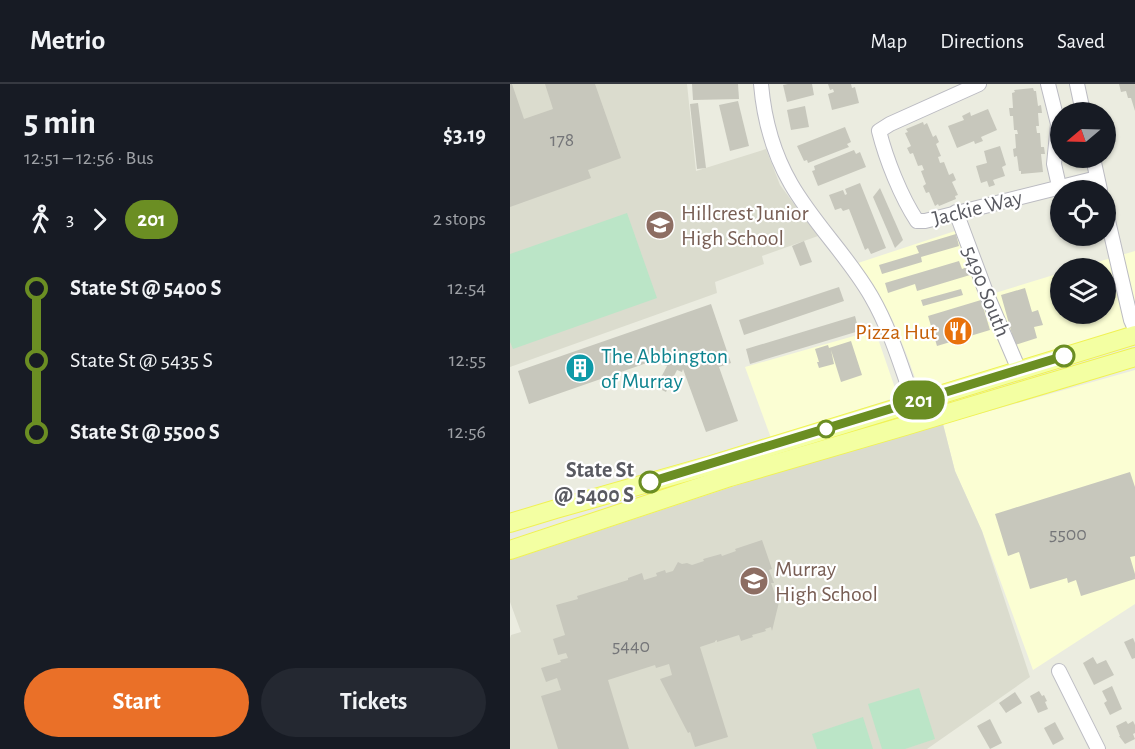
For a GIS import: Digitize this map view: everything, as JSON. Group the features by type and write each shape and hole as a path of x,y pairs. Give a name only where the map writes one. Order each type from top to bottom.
{"main road":[{"path":"510,523 711,465 1135,335"},
{"path":"510,550 730,477 1135,357"}],"street":[{"path":"761,84 766,123 784,171 802,201 857,274 872,298 888,331 921,422"},
{"name":"Jackie Way","path":"979,84 879,131 883,148 909,209 917,221 925,221 1050,188"},
{"path":"1048,84 1058,124 1054,164 1058,180"},
{"path":"1077,84 1081,102"},
{"name":"5490 South","path":"956,212 987,295 1019,370"},
{"path":"1114,246 1135,329"},
{"path":"1059,671 1098,749"}],"shaded area":[{"name":"Hillcrest Junior High School","path":"510,84 687,84 696,171 766,149 780,185 818,236 762,256 764,264 715,282 717,293 510,367"},
{"path":"627,213 657,298 513,349 510,342 510,254"},
{"path":"955,231 982,297 1050,276 1050,324 1116,324 1116,258 1111,258 1135,251 1135,326 921,389 892,319 858,263"},
{"path":"875,330 896,391 894,398 771,438 745,367"},
{"path":"1135,370 1135,604 1033,670 982,531 955,471 943,424"},
{"name":"Murray High School","path":"943,424 955,471 982,531 1030,677 927,749 510,749 510,638 511,635 521,632 510,602 510,560 765,476"},
{"path":"919,688 935,739 905,749 882,749 868,704"},
{"path":"863,717 873,749 817,749 812,734"}],"building":[{"path":"510,84 512,84 524,119 553,109 545,84 595,84 621,158 588,170 591,178 510,207"},
{"path":"692,84 738,84 739,99 693,100"},
{"path":"812,84 814,95 787,102 783,85"},
{"path":"828,84 851,84 852,88 855,87 859,103 832,110 828,94 834,92 833,89 830,90"},
{"path":"1119,84 1135,84 1135,111 1131,98 1128,98 1126,91 1121,92"},
{"path":"1033,88 1036,91 1038,106 1041,105 1042,113 1038,113 1039,126 1036,126 1037,133 1040,133 1041,147 1044,147 1045,154 1041,154 1043,172 1021,174 1013,149 1016,148 1015,134 1018,134 1017,130 1014,130 1013,116 1010,116 1009,108 1013,108 1012,93 1015,92 1014,90"},
{"path":"738,101 749,146 730,151 719,105"},
{"path":"698,103 706,168 697,169 690,104"},
{"path":"805,106 809,127 791,130 787,110"},
{"path":"988,109 997,130 981,137 983,141 975,144 974,141 957,148 948,126 964,120 962,116 970,112 971,116"},
{"path":"923,122 924,125 927,123 933,137 936,135 939,142 936,144 941,156 938,157 940,163 944,162 949,175 953,173 956,180 952,182 958,195 955,196 956,199 939,206 938,204 935,206 929,192 926,193 923,186 926,184 921,171 924,170 922,165 918,166 913,153 910,154 907,148 911,146 905,133 908,132 906,129"},
{"path":"845,127 851,142 847,144 849,147 808,163 807,160 804,161 797,146"},
{"path":"1000,146 1006,165 1002,167 1005,176 993,180 995,185 989,187 987,181 981,183 976,166 987,163 984,151"},
{"path":"854,150 856,154 860,152 866,167 818,186 812,171 815,170 814,166"},
{"path":"860,183 886,248 871,254 868,248 865,250 849,209 835,210 829,195 843,190 845,195 847,194 845,189"},
{"path":"880,188 903,240 895,248 873,197"},
{"path":"956,234 959,246 921,257 922,262 882,274 879,265 919,253 916,246"},
{"path":"804,241 812,262 800,266 792,246"},
{"path":"959,261 962,269 967,267 970,275 917,291 915,284 888,293 885,283"},
{"path":"839,287 844,301 744,335 739,320"},
{"path":"1025,288 1032,312 1038,310 1043,325 1034,327 1037,338 1015,345 1001,295"},
{"path":"961,289 963,295 923,306 921,300"},
{"path":"981,300 990,330 937,346 928,316"},
{"name":"The Abbington of Murray","path":"711,304 731,363 719,367 738,421 706,432 683,369 682,372 677,370 666,392 656,387 667,366 659,363 661,358 529,404 518,371"},
{"path":"855,316 859,331 750,364 746,349"},
{"path":"851,341 862,375 841,382 831,350 834,364 819,368 815,349 828,345 829,348"},
{"path":"1130,472 1135,487 1135,556 1130,557 1135,579 1081,596 1076,580 1068,583 1067,578 1030,589 1019,552 1008,556 995,514"},
{"name":"Murray High School","path":"762,540 772,569 769,570 774,583 771,583 779,602 772,631 771,627 741,641 739,635 700,647 728,737 695,747 690,732 688,733 660,679 672,675 669,664 656,668 655,665 608,680 629,749 558,749 541,696 561,690 557,678 546,682 541,668 568,658 566,653 558,655 553,639 565,635 556,605 578,599 577,596 628,580 642,573 644,580 657,576 656,573 665,570 666,573 673,571 678,562 692,565 704,561 703,559 721,554 722,556"},
{"path":"1133,638 1135,658 1132,659 1124,642"},
{"path":"1093,657 1097,664 1106,660 1114,675 1094,685 1083,663"},
{"path":"1112,686 1122,709 1110,715 1104,703 1107,701 1102,691"},
{"path":"1039,691 1047,701 1045,702 1048,709 1038,713 1030,696"},
{"path":"1015,692 1022,703 1006,713 999,703"},
{"path":"990,719 1002,743 990,749 977,726"},
{"path":"1126,721 1128,724 1133,721 1135,725 1133,734 1135,739 1125,744 1116,726"},
{"path":"1055,722 1064,739 1053,745 1044,728"}],"bus line":[{"name":"201","path":"650,482 1064,356"}],"place":[{"name":"Hillcrest Junior High School","path":"660,225"},
{"name":"Pizza Hut","path":"958,331"},
{"name":"The Abbington of Murray","path":"580,368"},
{"name":"State St @ 5400 S","path":"650,482"},
{"name":"Murray High School","path":"754,581"}]}
